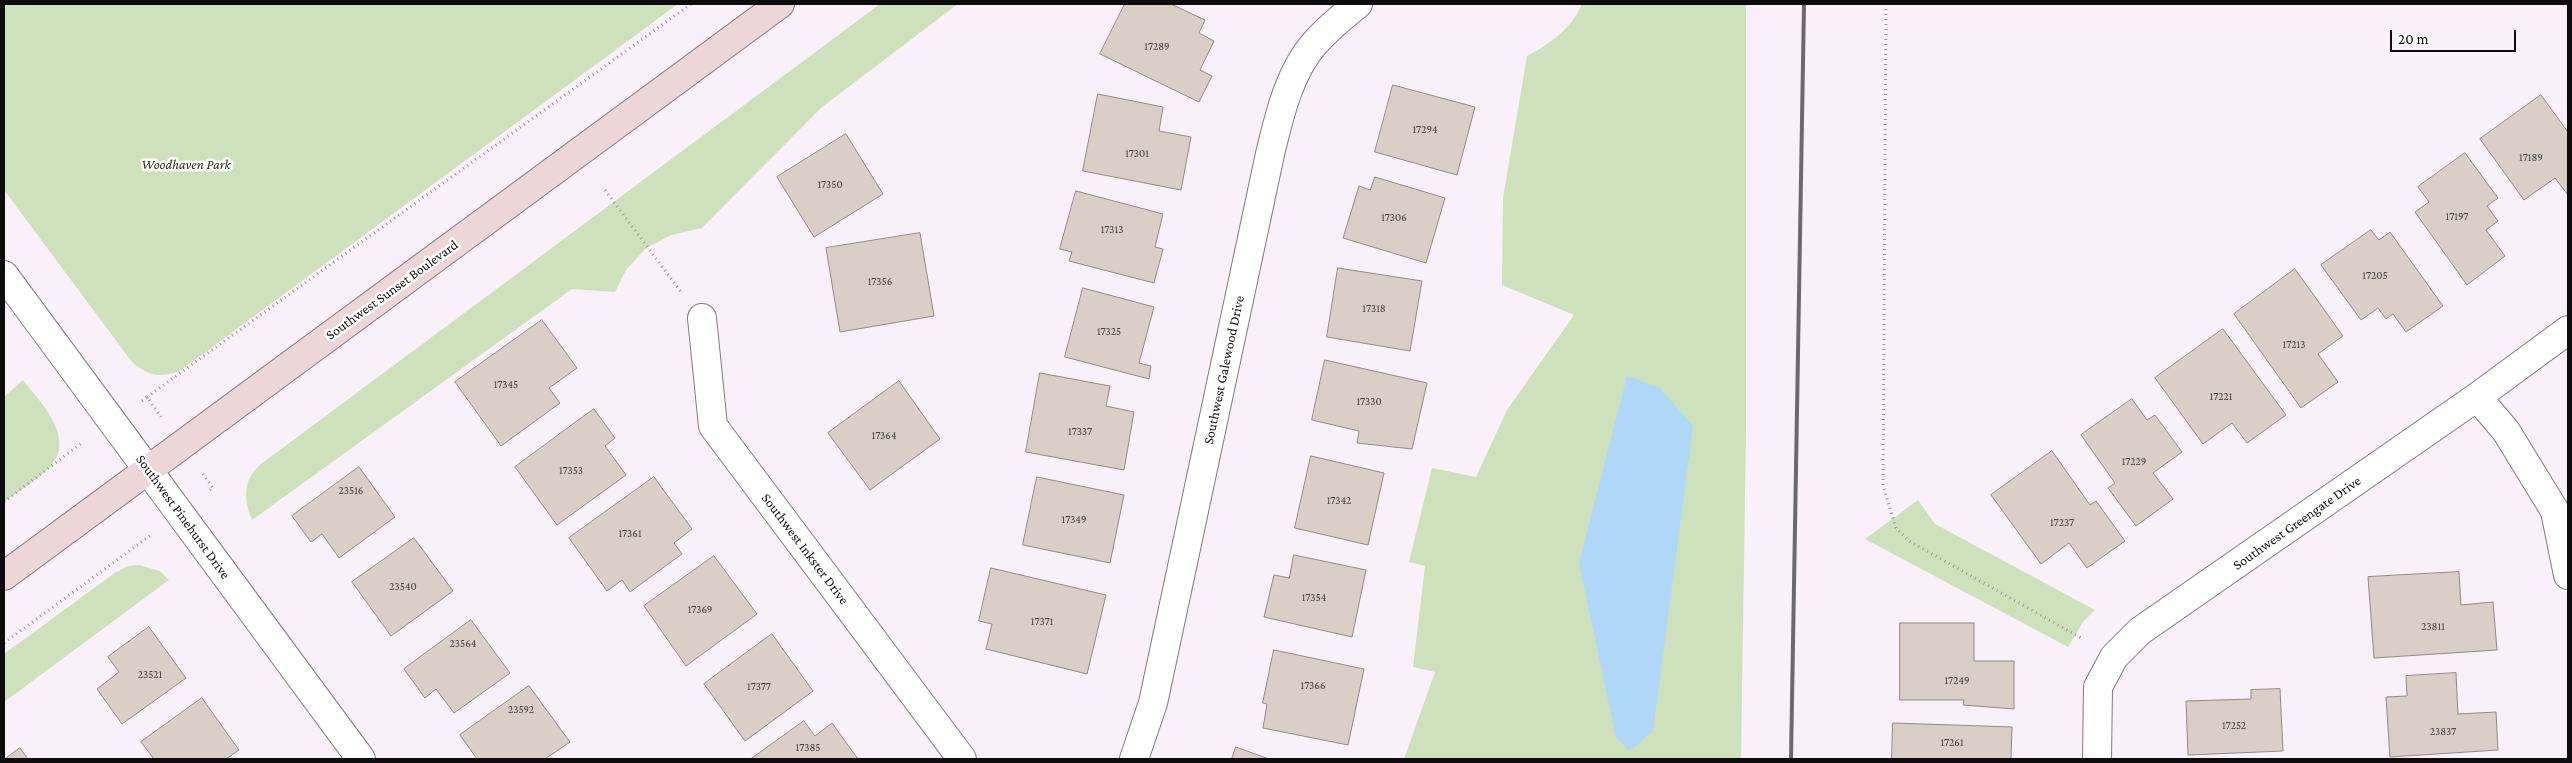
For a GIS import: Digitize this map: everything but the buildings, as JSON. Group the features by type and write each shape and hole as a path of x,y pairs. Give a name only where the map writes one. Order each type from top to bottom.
{"main road":[{"name":"Southwest Sunset Boulevard","path":"4,576 780,4"}],"street":[{"name":"Southwest Galewood Drive","path":"1134,759 1153,704 1268,163 1282,108 1296,74 1313,44 1333,24 1358,4"},
{"name":"Southwest Pinehurst Drive","path":"4,275 361,759"},
{"name":"Southwest Inkster Drive","path":"702,318 713,426 962,759"},
{"name":"Southwest Greengate Drive","path":"2097,759 2098,687 2114,657 2140,631 2477,397 2568,330"},
{"path":"2477,397 2506,431 2554,511 2568,575"}],"path":[{"path":"147,397 691,4"},
{"path":"1886,4 1883,485 1896,528 1909,542 2114,657"},
{"path":"605,190 702,318"},
{"path":"4,502 113,421"},
{"path":"4,643 142,542"}],"green space":[{"name":"Woodhaven Park","path":"4,4 678,4 181,370 168,375 155,375 132,362 4,190"},
{"path":"880,4 958,4 822,107 702,228 671,235 645,249 626,270 615,292 572,289 252,520 247,505 246,490 250,477 261,464"},
{"path":"1582,4 1746,4 1746,431 1741,759 1404,759 1435,672 1413,667 1425,566 1409,562 1432,468 1476,477 1507,410 1574,315 1502,285 1503,198 1527,56 1559,35 1572,21"},
{"path":"23,380 53,421 60,444 57,456 50,467 4,502 4,397"},
{"path":"1918,500 1935,524 2095,610 2083,622 2068,647 1865,539"},
{"path":"139,565 160,571 169,580 4,702 4,654 116,572 128,566"}],"water":[{"path":"1627,376 1660,388 1693,426 1653,731 1630,751 1616,738 1579,563"}],"railway":[{"path":"1791,759 1804,4"}]}
